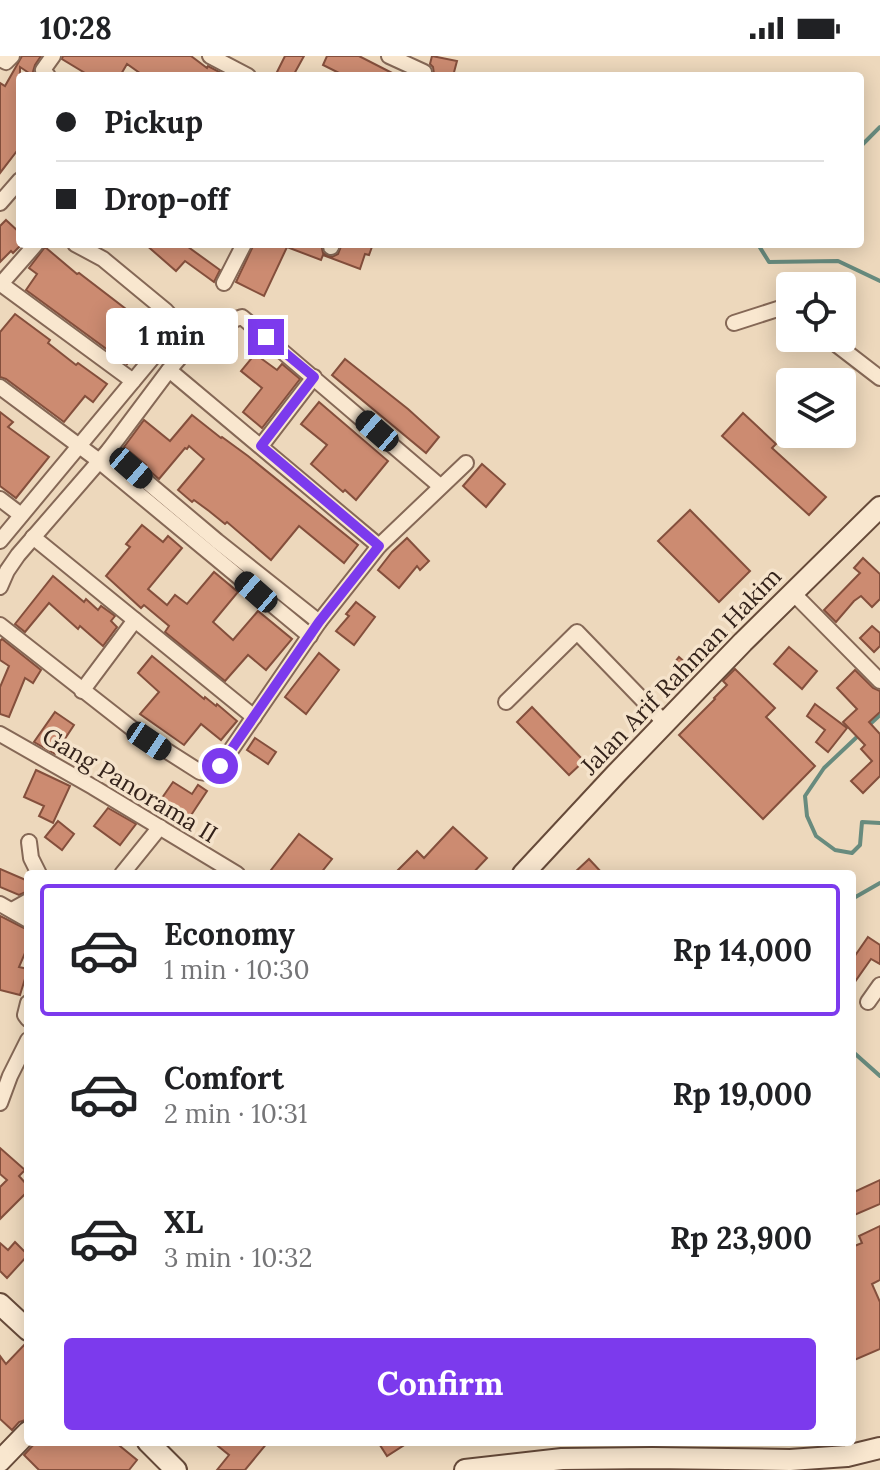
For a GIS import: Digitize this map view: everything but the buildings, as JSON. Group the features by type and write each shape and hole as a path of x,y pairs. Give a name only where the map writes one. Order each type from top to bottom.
{"street":[{"path":"0,59 6,62 12,56"},
{"path":"210,56 231,72"},
{"path":"389,56 424,72"},
{"path":"0,203 16,185"},
{"path":"32,248 1,284 133,381"},
{"path":"0,587 7,571 93,453 133,381 173,333 175,325 170,315 103,259 82,248"},
{"path":"224,283 242,248"},
{"path":"734,323 776,310"},
{"path":"0,541 21,515 93,453 200,336 213,327 242,317 440,486"},
{"path":"846,352 880,378"},
{"path":"169,370 379,546"},
{"path":"261,446 314,377"},
{"path":"0,387 217,541 319,622"},
{"path":"93,453 310,636"},
{"path":"0,625 164,751 206,774 217,771 319,622 379,546 466,463"},
{"path":"0,499 21,515"},
{"name":"Jalan Arif Rahman Hakim","path":"527,870 665,723 880,507"},
{"path":"33,537 254,717"},
{"path":"793,593 880,681"},
{"path":"82,691 135,620"},
{"path":"506,702 577,632 665,723"},
{"name":"Gang Panorama II","path":"0,734 230,870"},
{"path":"125,870 160,827"},
{"path":"29,842 31,858 37,870"},
{"path":"6,907 24,918"},
{"path":"868,1002 880,985"},
{"path":"0,1103 24,1048"},
{"path":"0,1304 24,1326"},
{"path":"0,1461 24,1436"},
{"path":"152,1446 175,1470"},
{"path":"465,1470 532,1466 562,1459 848,1463 880,1448"}],"waterway":[{"path":"864,143 880,127"},
{"path":"760,248 769,262 838,261 880,281"},
{"path":"868,726 880,715"},
{"path":"859,735 824,768 805,796 807,816 816,836 835,850 852,853 860,845 862,822 880,823"},
{"path":"856,897 880,883"},
{"path":"856,1055 880,1076"}],"route":[{"path":"220,766 319,622 379,546 261,446 314,377 266,337"}]}
